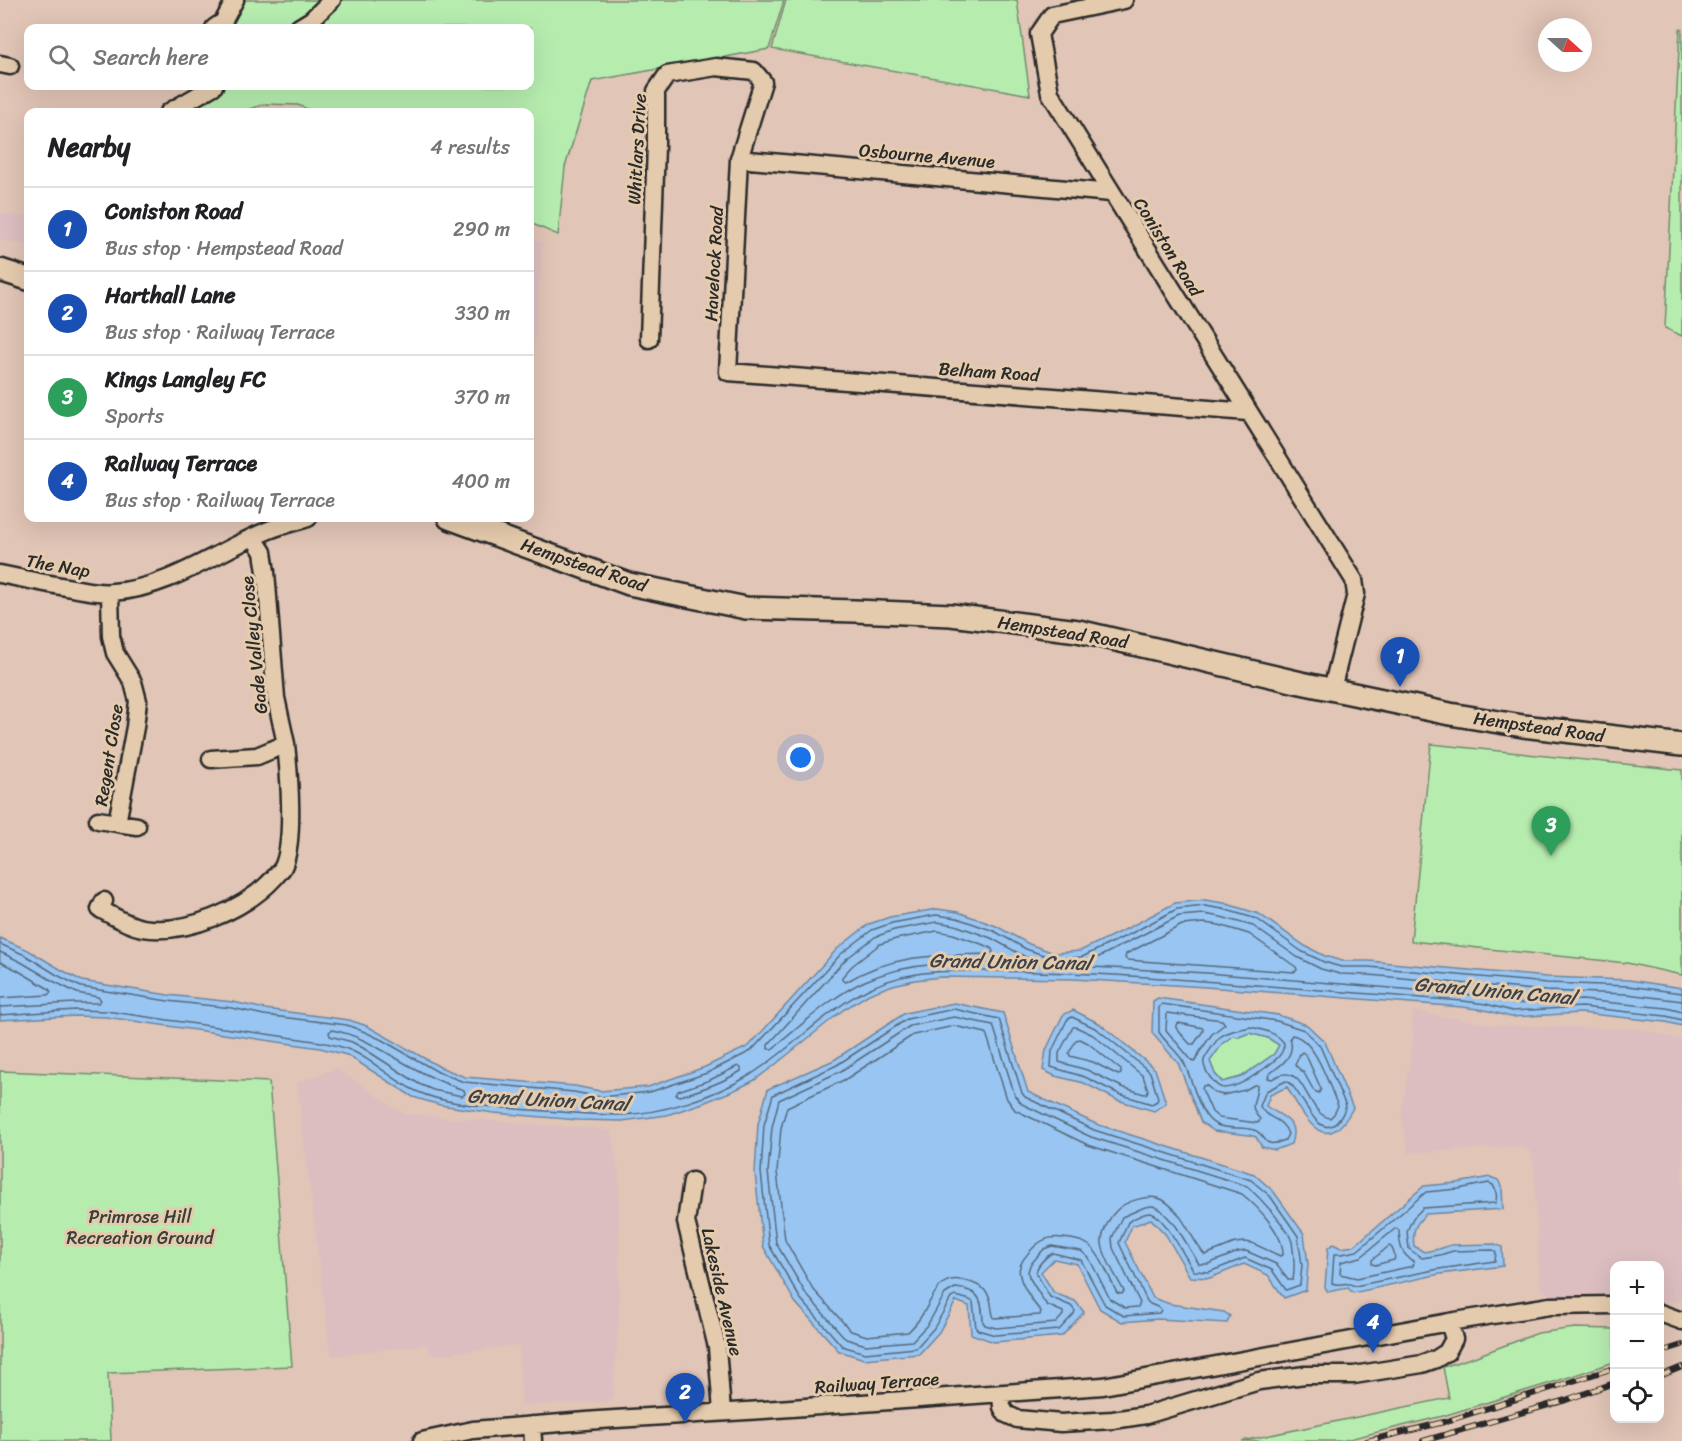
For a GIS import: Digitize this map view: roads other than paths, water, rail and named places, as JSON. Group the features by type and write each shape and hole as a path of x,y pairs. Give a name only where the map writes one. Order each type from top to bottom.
{"main road":[{"path":"0,270 24,278"},
{"name":"Hempstead Road","path":"460,522 629,584 746,608 951,615 1078,631 1450,714 1523,726 1682,745"}],"street":[{"path":"220,24 235,0"},
{"path":"304,24 332,0"},
{"name":"Coniston Road","path":"1124,0 1052,15 1039,34 1050,93 1354,580 1356,594 1332,689"},
{"name":"Whitlars Drive","path":"649,339 656,91 668,75 716,67 754,71 763,82 739,159"},
{"path":"173,108 197,90"},
{"name":"Osbourne Avenue","path":"739,159 1111,193"},
{"name":"Havelock Road","path":"728,372 739,159"},
{"name":"Belham Road","path":"728,372 1248,412"},
{"name":"The Nap","path":"0,574 94,592 126,591 199,566 268,530 295,522"},
{"name":"Gade Valley Close","path":"100,910 140,927 163,930 184,927 233,909 268,885 283,868 288,850 289,771 276,698 263,552 254,538"},
{"name":"Regent Close","path":"110,593 111,636 115,653 133,682 138,700 117,823"},
{"path":"210,759 257,756 286,744"},
{"name":"Regent Close","path":"98,820 137,825"},
{"name":"Lakeside Avenue","path":"692,1181 686,1222 717,1347 722,1412"},
{"name":"Railway Terrace","path":"422,1441 473,1430 532,1433 722,1412 1103,1386 1449,1322 1550,1306 1610,1305"},
{"path":"1664,1315 1682,1321"},
{"path":"1001,1394 1002,1407 1006,1413 1017,1419 1061,1423 1113,1420 1146,1415 1259,1381 1305,1375 1354,1375 1422,1364 1447,1352 1454,1339 1449,1322"}],"water":[{"name":"Grand Union Canal","path":"1205,900 1224,903 1259,914 1305,946 1342,961 1369,961 1547,977 1629,980 1682,988 1682,1026 1666,1022 1581,1013 1511,1017 1462,1007 1206,987 1074,979 941,977 893,985 869,994 843,1010 753,1081 735,1090 667,1115 622,1121 494,1113 440,1105 413,1097 347,1055 320,1048 106,1017 76,1016 0,1020 0,938 28,950 82,981 349,1020 367,1026 440,1067 465,1077 575,1086 600,1091 648,1087 705,1067 749,1046 837,949 869,924 890,917 937,909 958,912 996,926 1029,944 1054,953 1080,951 1175,903"},
{"path":"1158,998 1278,1015 1307,1025 1325,1042 1353,1108 1343,1123 1333,1131 1325,1132 1316,1129 1308,1121 1287,1087 1270,1095 1266,1106 1291,1124 1293,1136 1291,1144 1275,1150 1262,1147 1256,1137 1214,1131 1201,1122 1178,1063 1152,1033 1153,1001","holes":["1249,1033 1268,1038 1279,1045 1274,1054 1241,1077 1222,1082 1215,1074 1210,1061 1223,1043 1233,1036 1239,1037"]},
{"path":"954,1003 1003,1013 1028,1092 1096,1124 1254,1174 1274,1192 1304,1234 1308,1264 1306,1290 1284,1298 1268,1275 1244,1264 1210,1278 1190,1277 1166,1235 1151,1219 1132,1226 1125,1242 1153,1298 1170,1304 1224,1312 1230,1316 1227,1323 1158,1319 1122,1322 1100,1309 1077,1264 1054,1259 1041,1272 1054,1293 1075,1301 1084,1312 1062,1336 994,1342 971,1334 969,1306 956,1301 939,1332 919,1354 864,1359 839,1351 795,1302 763,1246 755,1173 758,1124 768,1089 834,1060 905,1013"},
{"path":"1073,1010 1100,1024 1155,1069 1166,1103 1154,1111 1117,1100 1084,1083 1055,1076 1043,1070 1046,1050 1063,1015"},
{"path":"1490,1177 1498,1180 1502,1188 1503,1209 1426,1214 1415,1228 1414,1246 1424,1252 1451,1245 1495,1244 1502,1247 1503,1266 1440,1274 1353,1293 1348,1288 1328,1292 1325,1287 1328,1248 1333,1244 1341,1248 1354,1246 1424,1186"}],"railway":[{"path":"1664,1351 1682,1345"},
{"path":"1664,1374 1682,1367"},
{"path":"1367,1441 1444,1422 1611,1369"},
{"path":"1423,1441 1566,1400 1610,1384"}],"place":[{"name":"Coniston Road","path":"1400,687"},
{"name":"Kings Langley FC","path":"1551,856"},
{"name":"Railway Terrace","path":"1373,1353"},
{"name":"Harthall Lane","path":"685,1423"}],"park label":[{"name":"Primrose Hill Recreation Ground","path":"140,1227"}]}
